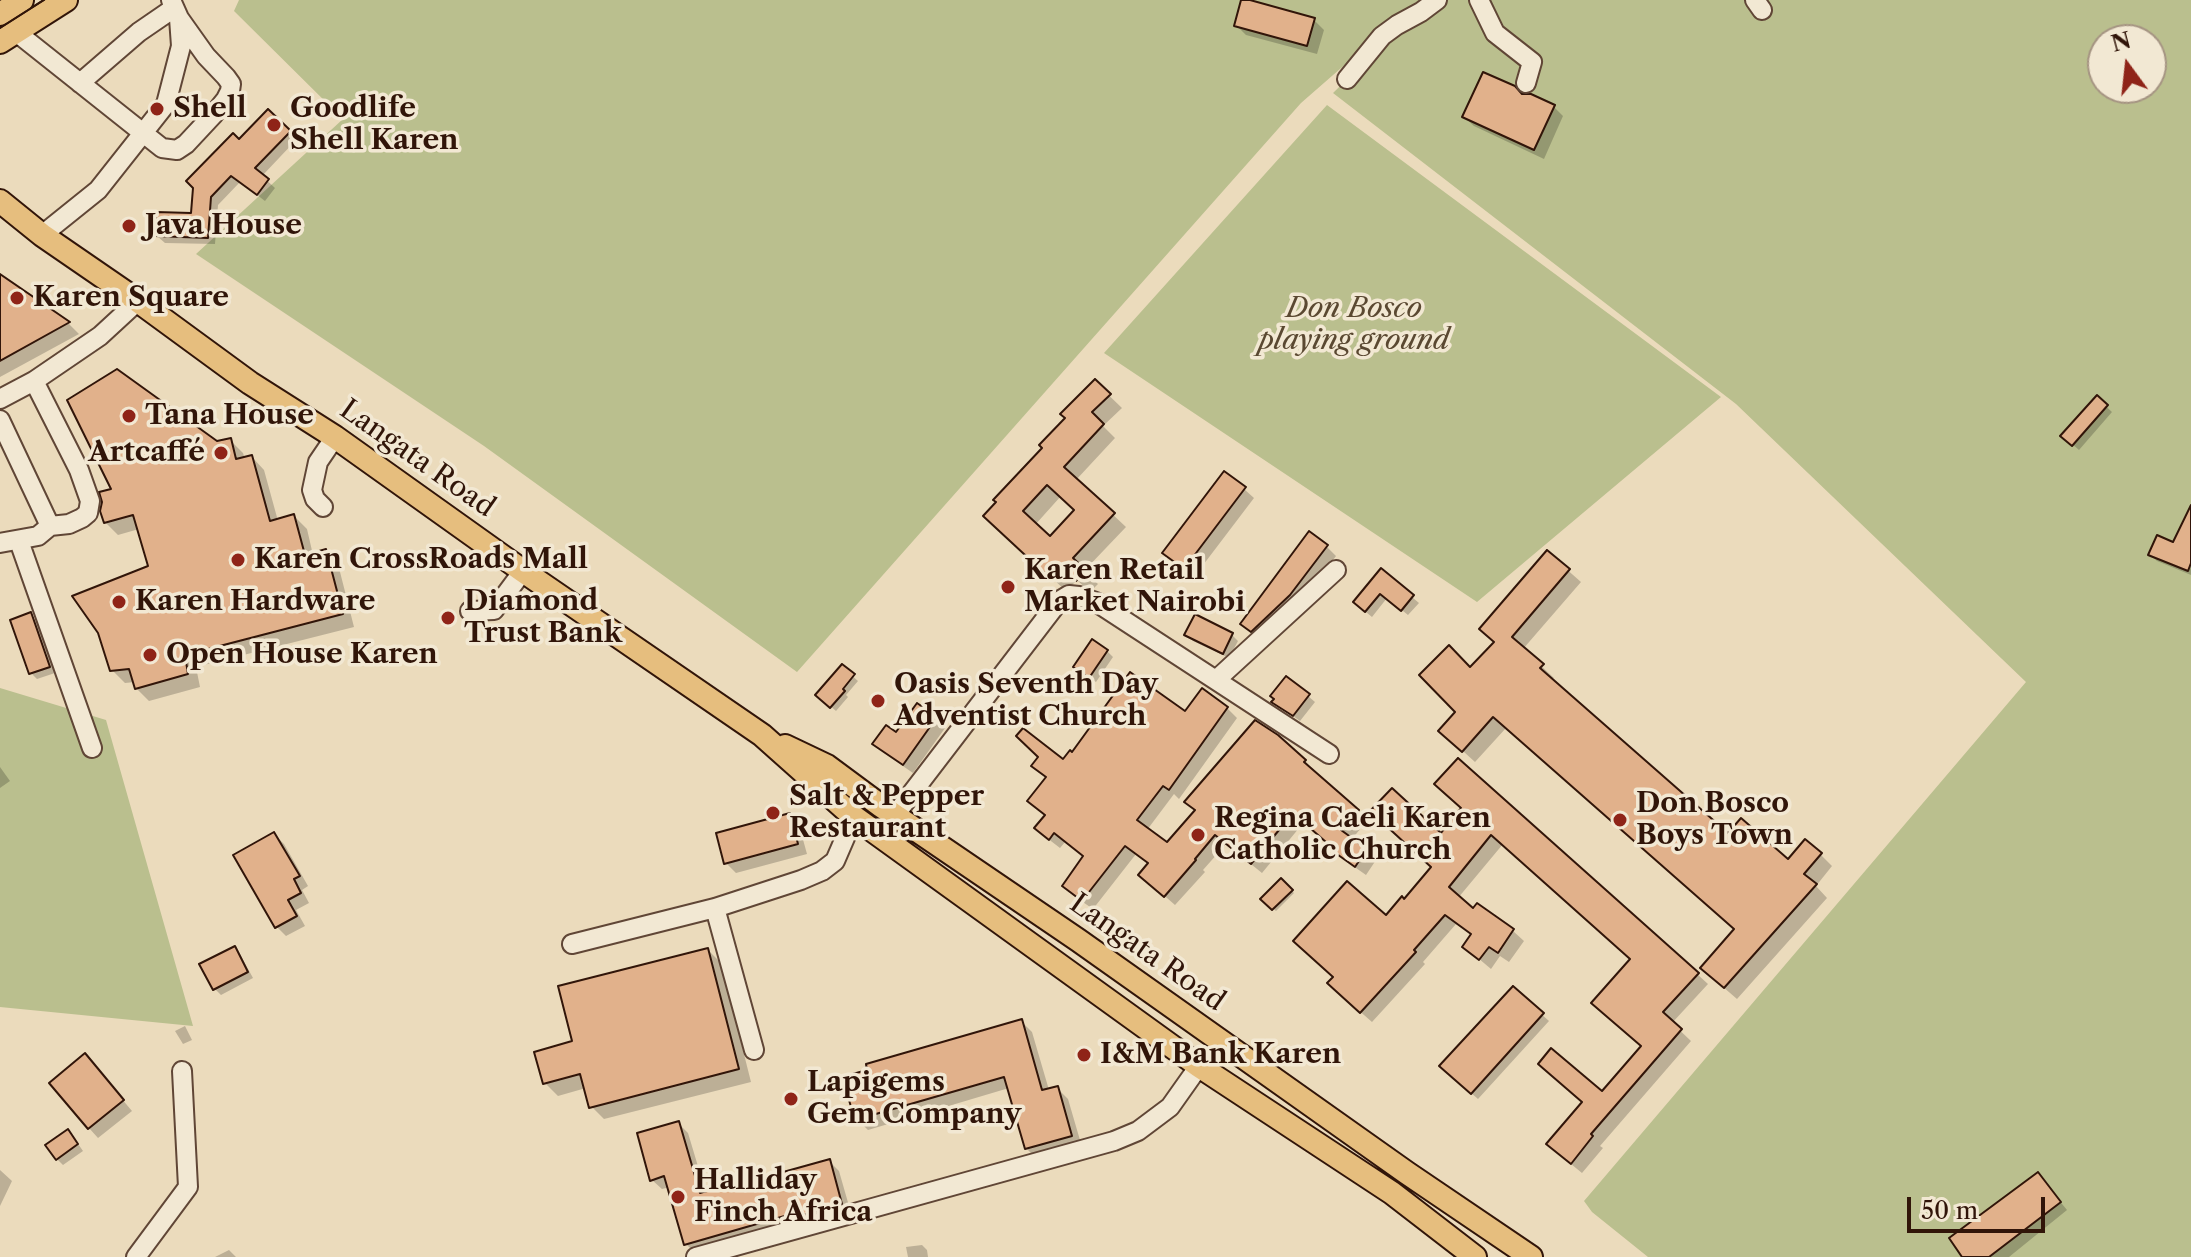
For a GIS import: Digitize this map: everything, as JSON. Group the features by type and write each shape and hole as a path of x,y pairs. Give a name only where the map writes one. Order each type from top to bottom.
{"main road":[{"path":"0,14 22,0"},
{"path":"8,37 66,0"},
{"name":"Langata Road","path":"0,201 42,235 250,383 335,437 762,735 854,817 1199,1066 1392,1193 1475,1257"},
{"name":"Langata Road","path":"762,735 827,766 1531,1257"}],"lane":[{"path":"1347,79 1382,36 1437,0"},
{"path":"1479,0 1495,33 1532,62 1526,83"},
{"path":"80,83 139,32 175,9"},
{"path":"8,37 80,83 162,148 177,150 214,114 230,91 231,84 206,56 175,9"},
{"path":"42,235 98,190 166,104 181,46 175,9"},
{"path":"0,399 34,381 100,336 138,301"},
{"path":"0,543 38,536 50,526 69,524 88,513 90,501 79,470 34,381"},
{"path":"0,420 50,526"},
{"path":"323,507 312,490 318,462 335,437"},
{"path":"19,541 92,748"},
{"path":"1216,680 1336,570"},
{"path":"470,611 494,610 523,571"},
{"path":"895,815 1059,601 1069,595 1096,602 1329,754"},
{"path":"572,944 715,908 822,871 835,861 854,817"},
{"path":"715,908 754,1050"},
{"path":"696,1257 1114,1141 1138,1131 1170,1107 1199,1066"},
{"path":"136,1257 188,1187 182,1071"}],"green space":[{"path":"239,0 1419,0 1301,103 797,672 484,446 196,254 343,119 234,11"},
{"path":"1428,0 2191,0 2191,1257 1648,1257 1592,1212 1584,1201 2026,682 1736,404 1333,93"},
{"name":"Don Bosco playing ground","path":"1327,105 1721,397 1477,602 1104,353"},
{"path":"0,688 106,720 193,1026 0,1007"}],"building":[{"path":"1241,0 1315,18 1307,46 1234,26"},
{"path":"1483,72 1515,86 1522,94 1531,94 1555,105 1534,150 1462,117"},
{"path":"268,109 291,131 255,168 269,179 257,195 231,176 211,197 208,238 155,236 156,212 191,213 193,188 186,181 233,133 239,139"},
{"name":"Karen Square","path":"0,274 70,322 0,361"},
{"name":"Karen CrossRoads Mall","path":"117,369 217,441 231,438 236,459 252,455 270,521 294,514 305,555 326,549 343,614 185,655 188,674 135,689 129,669 110,671 98,633 72,596 148,566 133,515 104,523 99,492 111,489 67,400"},
{"path":"1095,379 1111,394 1092,412 1104,424 1064,467 1115,513 1073,558 1086,570 1076,581 1063,569 1052,580 983,516 996,502 993,500 1042,448 1039,445 1065,418 1060,414","holes":["1047,485 1074,510 1050,536 1023,511"]},
{"path":"2097,395 2108,405 2072,446 2060,436"},
{"path":"1224,471 1246,487 1184,569 1162,553"},
{"path":"2191,505 2191,563 2188,571 2148,555 2157,535 2173,542"},
{"path":"1309,531 1328,545 1290,595 1251,632 1240,624"},
{"path":"1547,550 1570,569 1512,637 1544,664 1540,668 1728,833 1741,818 1788,859 1805,839 1822,853 1804,874 1817,884 1724,988 1700,968 1734,929 1493,717 1462,752 1438,731 1455,712 1419,675 1449,645 1470,667 1494,642 1479,629"},
{"path":"1381,568 1414,595 1401,611 1380,594 1365,612 1353,602"},
{"path":"31,612 50,667 29,674 10,620"},
{"path":"1195,614 1233,633 1223,654 1184,635"},
{"path":"1092,639 1108,650 1089,678 1073,667"},
{"path":"842,664 855,674 830,708 815,695"},
{"path":"1130,672 1185,711 1202,688 1228,707 1169,790 1163,786 1137,820 1167,842 1195,810 1184,802 1255,720 1278,735 1359,810 1341,830 1367,849 1355,867 1334,852 1293,813 1251,864 1215,835 1164,897 1138,875 1148,863 1125,846 1082,901 1062,886 1083,856 1054,833 1049,840 1034,828 1045,815 1027,801 1046,777 1031,766 1038,757 1016,736 1023,728 1063,759 1070,750 1072,752"},
{"path":"1286,676 1310,694 1293,716 1271,702 1274,699 1270,696"},
{"path":"917,703 937,717 903,765 872,744 886,725 896,732"},
{"path":"1458,758 1699,973 1663,1012 1682,1029 1591,1134 1593,1136 1571,1164 1546,1144 1582,1102 1538,1064 1551,1048 1602,1091 1641,1046 1591,1003 1630,959 1491,835 1449,887 1473,908 1477,903 1514,929 1498,953 1489,947 1479,960 1462,947 1471,934 1445,915 1360,1013 1327,983 1333,977 1293,941 1347,881 1386,915 1402,896 1404,899 1431,867 1370,811 1392,788 1441,833 1461,808 1434,784"},
{"path":"790,813 798,844 724,864 716,833"},
{"path":"274,832 300,876 294,879 301,893 288,900 297,916 275,928 233,855"},
{"path":"1281,878 1293,890 1272,910 1260,899"},
{"path":"235,946 248,972 213,990 199,964"},
{"path":"708,948 739,1069 589,1108 580,1074 543,1084 534,1052 572,1041 558,986"},
{"path":"1513,986 1544,1013 1471,1094 1439,1066"},
{"path":"1022,1019 1042,1090 1058,1086 1072,1136 1025,1149 1004,1077 855,1120 842,1077 867,1070 866,1064"},
{"path":"85,1053 124,1100 88,1129 49,1083"},
{"path":"679,1121 700,1193 830,1159 842,1204 796,1217 795,1213 684,1245 664,1176 650,1181 637,1133"},
{"path":"68,1129 78,1144 56,1160 45,1145"},
{"path":"2038,1172 2061,1202 1989,1257 1962,1257 1949,1238"}],"tram line":[{"path":"0,28 44,0"}],"place":[{"name":"Shell","path":"157,109"},
{"name":"Goodlife Shell Karen","path":"274,125"},
{"name":"Java House","path":"129,226"},
{"name":"Karen Square","path":"17,298"},
{"name":"Tana House","path":"129,416"},
{"name":"Artcaffé","path":"221,453"},
{"name":"Karen CrossRoads Mall","path":"238,560"},
{"name":"Karen Retail Market Nairobi","path":"1008,587"},
{"name":"Karen Hardware","path":"119,602"},
{"name":"Diamond Trust Bank","path":"448,618"},
{"name":"Open House Karen","path":"150,655"},
{"name":"Oasis Seventh Day Adventist Church","path":"878,701"},
{"name":"Salt & Pepper Restaurant","path":"773,813"},
{"name":"Don Bosco Boys Town","path":"1620,820"},
{"name":"Regina Caeli Karen Catholic Church","path":"1198,835"},
{"name":"I&M Bank Karen","path":"1084,1055"},
{"name":"Lapigems Gem Company","path":"791,1099"},
{"name":"Halliday Finch Africa","path":"678,1197"}]}
